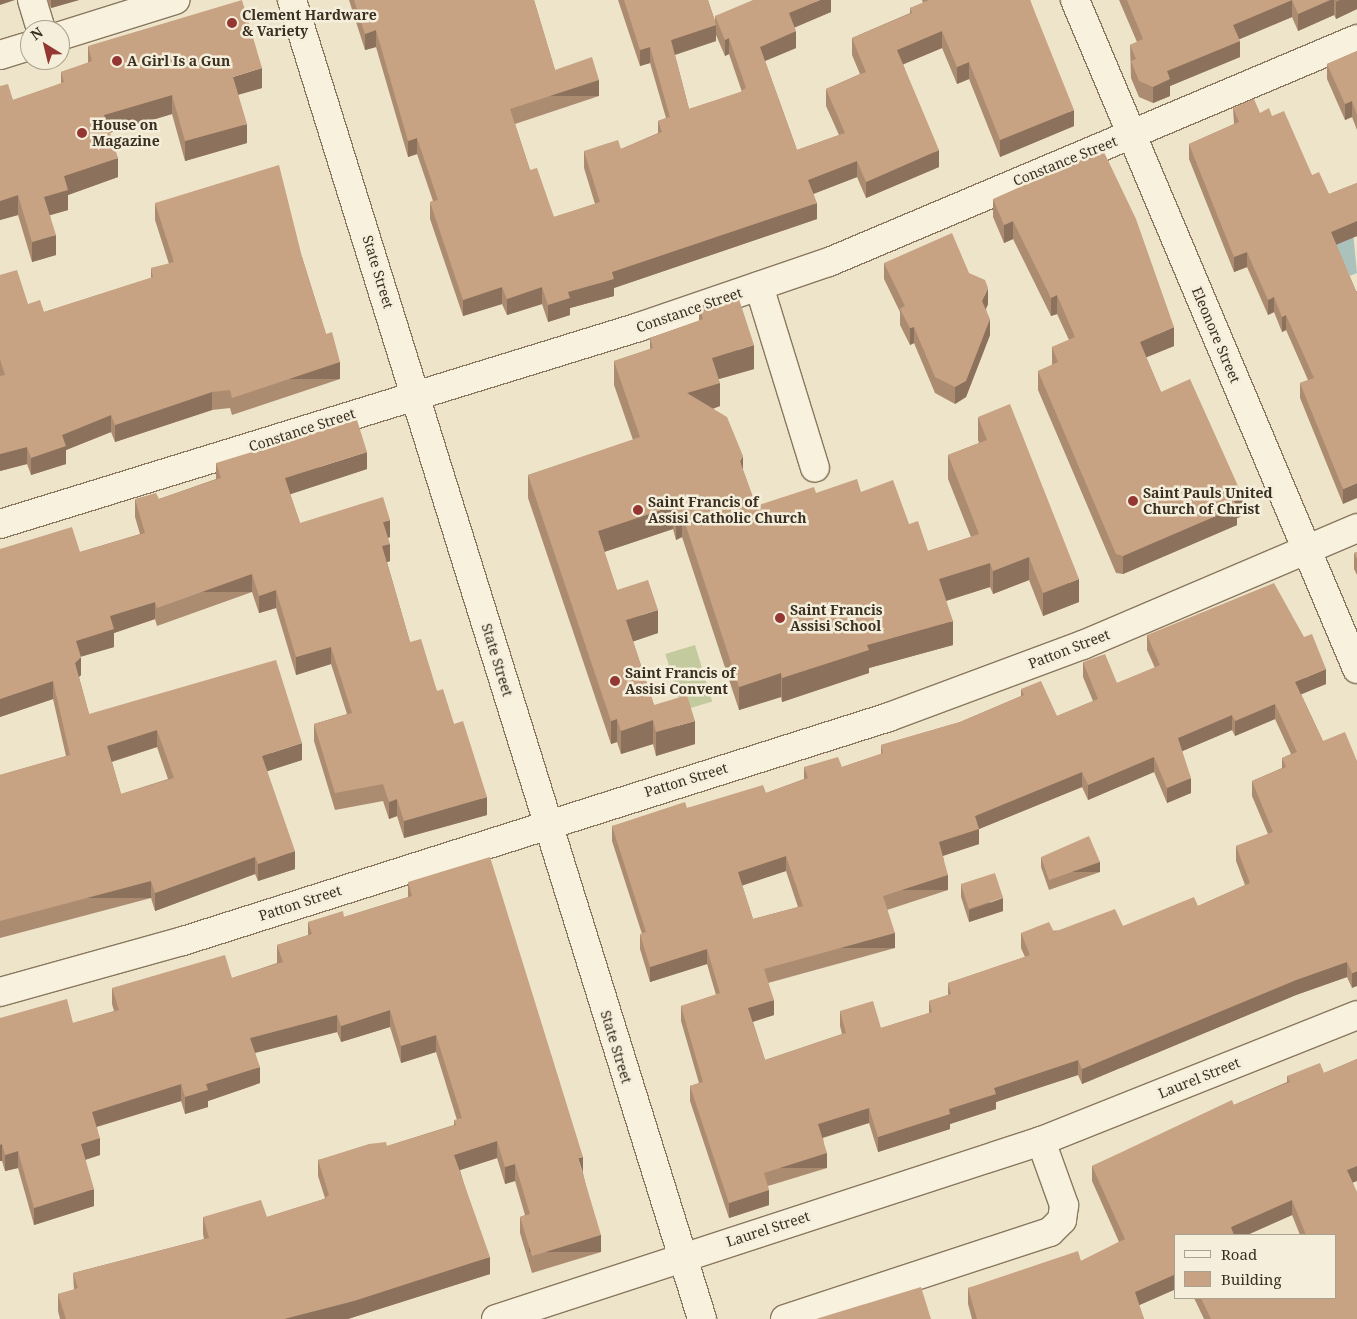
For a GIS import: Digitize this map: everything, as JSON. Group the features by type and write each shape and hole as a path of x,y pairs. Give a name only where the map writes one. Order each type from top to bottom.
{"street":[{"path":"32,0 38,20"},
{"path":"70,33 175,0"},
{"name":"State Street","path":"292,0 416,392 546,823 702,1319"},
{"name":"Eleonore Street","path":"1075,0 1357,669"},
{"name":"Constance Street","path":"0,524 136,485 416,392 639,327 828,262 1357,39"},
{"path":"0,55 20,49"},
{"path":"759,286 815,468"},
{"name":"Patton Street","path":"0,992 183,941 546,823 889,717 1083,644 1357,528"},
{"name":"Laurel Street","path":"496,1319 1041,1141 1357,1015"},
{"path":"785,1319 1050,1232 1062,1220 1064,1205 1041,1141"}],"green space":[{"path":"695,645 712,701 683,710 665,654"}],"water":[{"path":"1353,232 1357,273 1350,276 1334,241"}],"building":[{"path":"242,0 262,68 233,77 247,124 185,141 172,95 104,115 118,158 64,176 68,190 44,197 56,235 32,242 18,195 0,201 0,86 8,84 13,100 64,82 61,72 92,61 88,46"},
{"path":"354,0 534,0 555,70 592,57 599,80 510,109 530,170 537,168 554,217 600,202 584,151 618,140 621,149 662,132 658,121 670,117 650,47 640,50 624,0 708,0 716,25 671,40 689,109 740,92 746,88 729,38 725,40 715,16 753,0 820,0 789,13 796,31 760,47 797,150 845,133 826,89 866,72 852,38 912,13 910,8 929,0 1030,0 1074,110 1000,140 969,62 957,67 942,31 897,50 939,150 866,182 857,161 808,180 817,203 612,272 614,279 568,292 570,298 548,305 542,287 507,299 502,287 463,300 430,202 438,200 417,138 408,141 376,30 365,34"},
{"path":"1127,0 1292,0 1233,25 1240,41 1167,71 1170,79 1153,87 1139,81 1131,61 1136,59 1130,45 1143,39"},
{"path":"1292,0 1330,0 1298,14"},
{"path":"1357,51 1357,115 1352,101 1345,104 1327,64"},
{"path":"1254,99 1260,113 1269,108 1272,116 1284,111 1312,175 1319,172 1329,194 1357,183 1357,221 1331,232 1357,291 1357,483 1343,489 1300,383 1314,378 1286,315 1282,317 1274,297 1268,300 1247,252 1234,257 1189,144 1239,122 1233,108"},
{"path":"1103,150 1136,219 1174,327 1140,342 1161,392 1190,379 1243,497 1234,501 1237,507 1123,556 1116,554 1038,371 1058,362 1052,347 1075,337 1057,295 1051,298 1013,221 1004,225 993,199"},
{"path":"279,165 302,257 326,334 332,332 340,362 232,398 230,390 212,392 115,425 111,415 62,435 66,446 31,458 27,447 0,454 0,376 5,375 0,359 0,275 17,270 28,304 40,300 44,312 153,277 151,268 174,262 155,203"},
{"path":"952,233 969,273 985,280 988,288 982,301 990,319 966,381 955,387 935,377 914,327 910,328 900,309 905,306 884,263"},
{"path":"738,296 754,345 712,358 720,383 687,393 727,417 743,456 740,461 756,506 814,487 816,493 857,479 861,492 893,480 909,524 918,521 928,551 979,534 948,455 987,440 978,417 1010,404 1079,579 1043,593 1029,557 993,571 990,563 939,579 953,621 867,645 869,650 782,678 781,673 739,687 682,514 676,516 673,506 598,531 617,590 648,580 658,610 626,620 654,705 687,695 695,721 656,732 653,720 621,731 617,719 611,721 528,475 640,437 614,361 653,348 650,338 703,319 699,306"},
{"path":"357,420 367,452 285,478 300,523 383,497 390,520 383,522 390,544 382,546 410,642 421,639 437,691 443,689 454,724 463,721 487,797 404,821 397,799 389,802 383,784 335,793 314,724 352,713 331,647 296,657 276,590 259,596 252,574 157,608 155,602 110,616 114,629 76,641 81,657 75,663 89,714 276,660 302,743 262,756 295,851 258,864 255,857 155,893 151,881 0,921 0,775 70,755 53,681 0,699 0,549 72,527 80,552 145,533 135,499 156,493 159,499 221,478 216,463","holes":["157,730 174,778 121,794 107,746"]},
{"path":"1274,583 1304,637 1312,634 1326,669 1295,682 1323,741 1345,732 1357,761 1357,971 1352,973 1347,962 1296,980 1082,1069 1078,1060 994,1088 996,1094 949,1109 950,1114 878,1137 869,1108 818,1124 827,1153 764,1173 769,1190 729,1203 690,1086 703,1082 681,1006 720,993 707,949 650,967 640,934 646,932 612,826 685,802 687,808 763,785 766,793 808,778 804,767 838,757 842,767 883,753 881,745 960,722 1024,695 1021,689 1041,681 1057,716 1098,699 1083,662 1105,654 1117,683 1160,665 1147,635","holes":["1275,704 1297,752 1282,758 1286,767 1252,781 1273,832 1236,846 1250,883 1198,906 1194,897 1123,926 1115,909 1054,932 1049,922 1021,933 1030,955 948,983 951,994 929,1001 932,1012 881,1028 873,1001 840,1011 846,1033 765,1060 748,1008 774,1000 764,969 895,933 883,896 948,875 939,842 979,829 975,816 1082,772 1088,785 1154,757 1167,788 1191,778 1178,738 1232,715 1235,721","786,856 803,906 753,919 738,872"]},
{"path":"1089,836 1100,862 1049,880 1041,857"},
{"path":"490,857 583,1157 578,1158 601,1235 532,1256 520,1217 530,1214 515,1164 505,1167 497,1141 454,1155 490,1257 354,1301 284,1319 66,1319 58,1294 78,1288 73,1273 209,1238 203,1217 261,1200 267,1217 324,1199 329,1195 318,1160 369,1144 386,1142 387,1146 456,1125 454,1120 462,1118 436,1035 401,1046 390,1010 341,1026 337,1015 250,1038 260,1067 206,1084 208,1090 185,1097 181,1084 92,1112 100,1138 81,1144 94,1189 34,1208 18,1151 5,1155 2,1144 0,1145 0,1018 67,999 73,1023 119,1010 112,988 225,955 232,978 283,962 277,945 312,934 308,922 343,911 344,917 412,896 408,882"},
{"path":"995,873 1003,898 969,909 961,884"},
{"path":"1357,1059 1357,1166 1347,1170 1357,1192 1357,1319 1211,1319 1201,1299 1337,1299 1337,1234 1306,1234 1292,1200 1231,1227 1234,1234 1174,1234 1174,1275 1135,1292 1144,1319 977,1319 968,1288 1078,1251 1081,1261 1125,1239 1092,1166 1232,1100 1234,1105 1290,1082 1287,1076 1320,1063 1324,1073"},
{"path":"921,1287 931,1319 816,1319"}],"place":[{"name":"Clement Hardware & Variety","path":"232,23"},
{"name":"A Girl Is a Gun","path":"117,61"},
{"name":"House on Magazine","path":"82,133"},
{"name":"Saint Pauls United Church of Christ","path":"1133,501"},
{"name":"Saint Francis of Assisi Catholic Church","path":"638,510"},
{"name":"Saint Francis Assisi School","path":"780,618"},
{"name":"Saint Francis of Assisi Convent","path":"615,681"}]}
